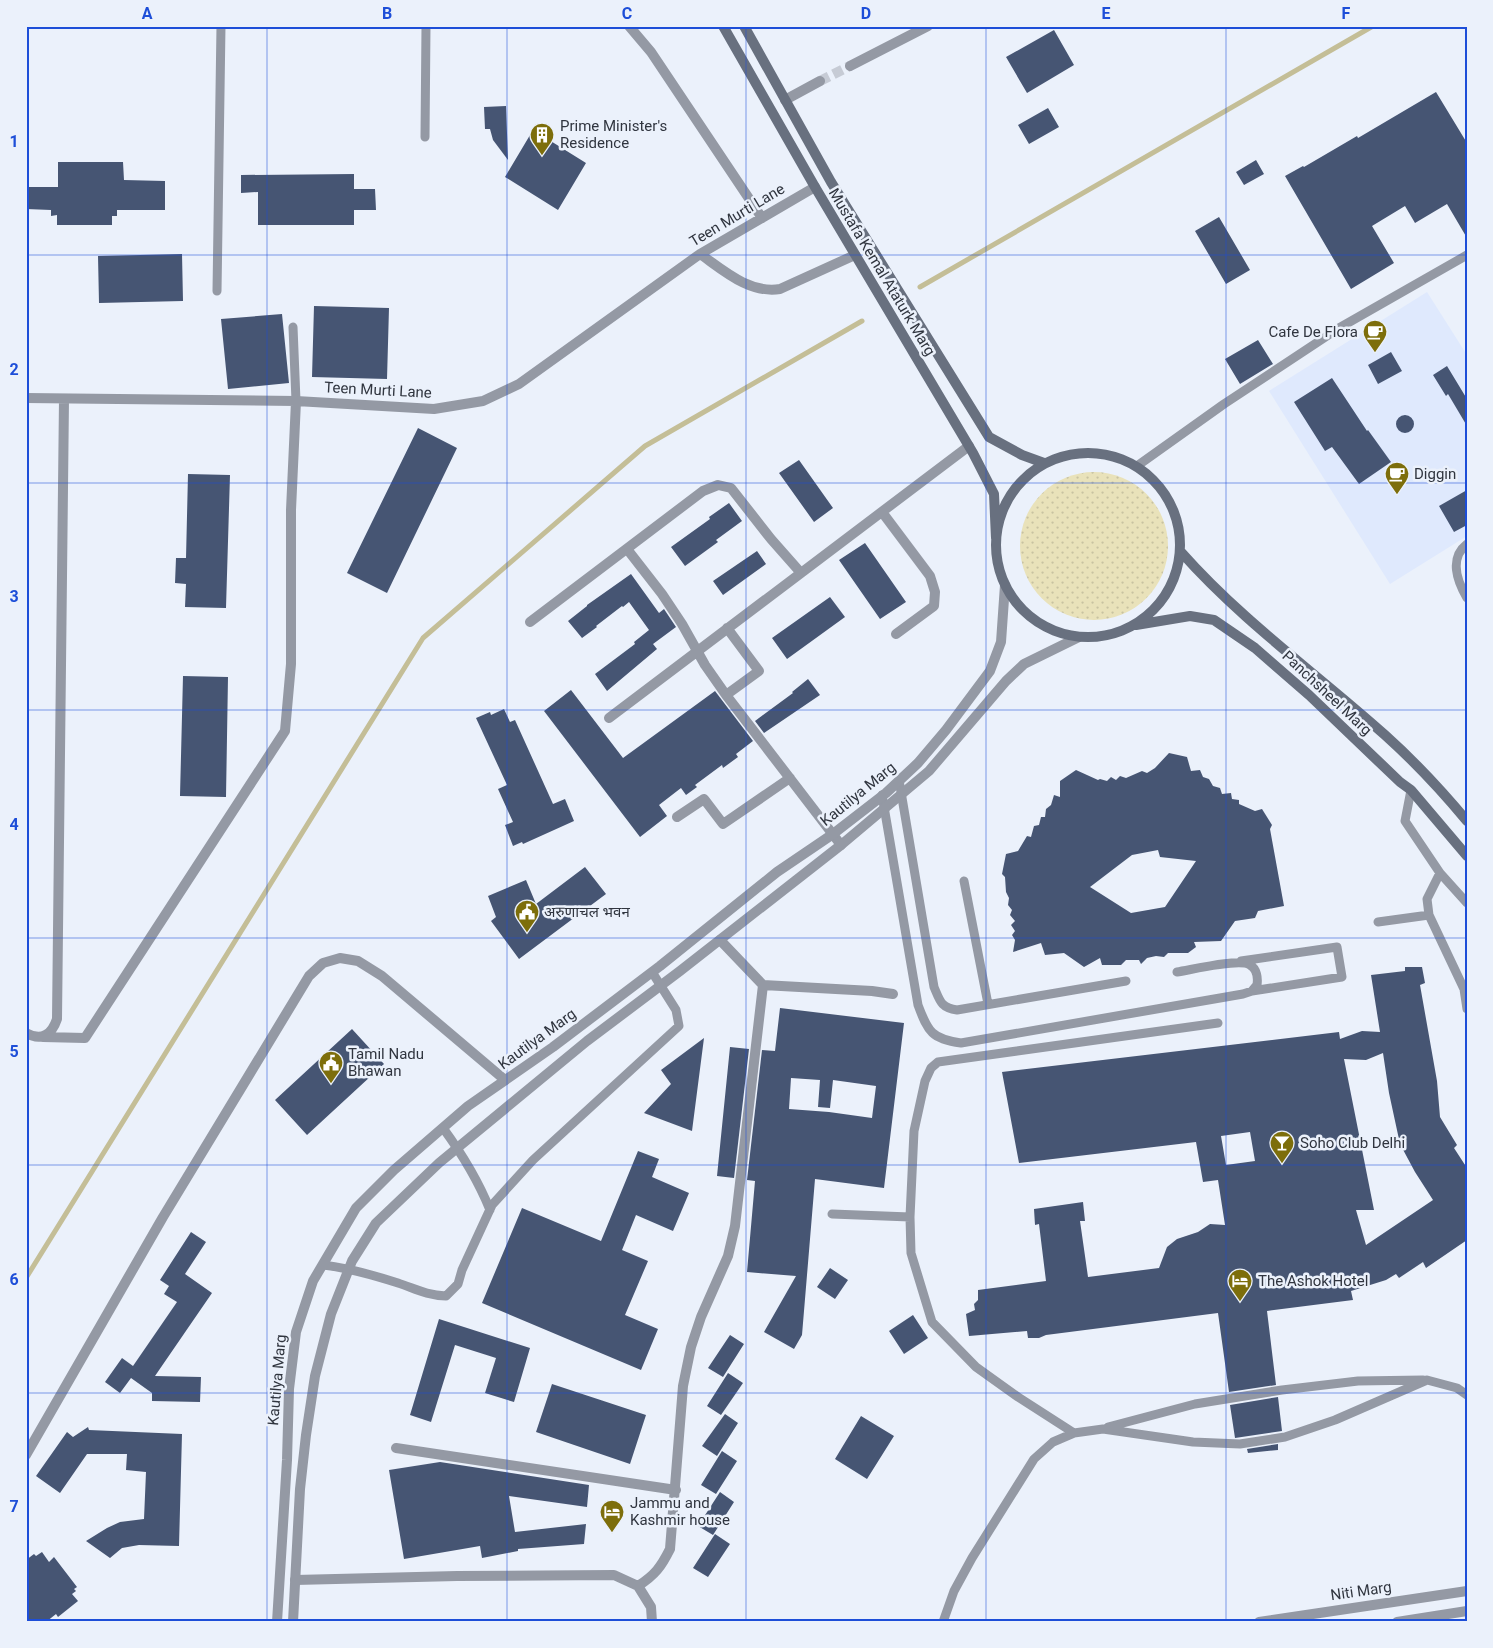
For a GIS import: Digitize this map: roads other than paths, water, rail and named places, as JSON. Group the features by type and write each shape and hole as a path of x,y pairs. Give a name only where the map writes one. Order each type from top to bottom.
{"main road":[{"name":"Mustafa Kemal Ataturk Marg","path":"723,26 815,187 969,446 994,494 997,562 1005,586 1023,610 1030,615 1049,628 1078,637"},
{"name":"Mustafa Kemal Ataturk Marg","path":"744,26 831,182 988,437 1022,455 1044,462"},
{"path":"996,538 1003,508 1020,482 1044,462 1075,452 1107,454 1137,466 1156,482 1171,503 1179,527 1181,552 1176,574 1167,594 1153,612 1135,625 1108,635 1078,637"},
{"name":"Panchsheel Marg","path":"1181,552 1207,581 1252,623 1387,737 1467,821"},
{"name":"Panchsheel Marg","path":"1135,625 1190,616 1214,620 1255,648 1309,695 1400,782 1412,790 1467,856"}],"street":[{"path":"629,26 650,52 762,218"},
{"path":"850,66 928,26"},
{"path":"785,100 820,82"},
{"name":"Teen Murti Lane","path":"26,398 296,401 434,409 483,401 519,384 700,254 815,187"},
{"path":"700,254 742,282 771,291 780,289 855,255"},
{"path":"43,1037 54,1030 57,1019 64,399"},
{"path":"26,1033 31,1036 84,1038 285,731 291,664 291,510 296,401"},
{"path":"609,718 969,446"},
{"path":"530,622 703,490 718,485 731,488 771,539 801,573"},
{"path":"882,512 930,576 935,592 934,606 896,634"},
{"path":"627,549 662,594 726,695 842,845"},
{"name":"Kautilya Marg","path":"277,1622 287,1460 289,1389 296,1332 313,1281 356,1208 394,1170 468,1106 553,1047 652,972 777,872 833,834 882,796 918,763 946,730 990,670 1001,642 1005,586"},
{"path":"726,695 759,671 728,628"},
{"name":"Kautilya Marg","path":"293,1622 300,1489 315,1376 331,1314 349,1268 376,1223 457,1147 587,1041 842,845 929,772 1006,682 1024,664 1078,637"},
{"path":"677,817 704,799 723,824 790,778"},
{"path":"720,940 762,985 872,990 893,994"},
{"path":"26,1455 163,1217 309,976 323,963 340,958 358,961 382,976 505,1080"},
{"path":"638,1586 651,1577 661,1566 670,1549 683,1386 690,1347 728,1256 735,1226 762,985"},
{"path":"396,1448 676,1490"},
{"path":"295,1580 614,1575 638,1586 651,1607 652,1622"},
{"name":"Niti Marg","path":"1259,1622 1467,1591"},
{"path":"1397,1622 1467,1611"}],"lane":[{"path":"217,291 221,26"},
{"path":"425,137 426,26"},
{"path":"1137,466 1224,404 1339,328 1467,255"},
{"path":"293,327 296,401"},
{"path":"1467,544 1460,549 1455,566 1461,588 1467,598"},
{"path":"899,780 934,987 940,1002 948,1008 957,1010 1126,981"},
{"path":"1412,790 1404,821 1440,873 1467,903"},
{"path":"882,796 918,1005 926,1027 942,1040 961,1043 1252,991 1342,977 1337,947 1177,972"},
{"path":"1440,873 1427,899 1429,915 1464,989 1467,1009"},
{"path":"964,881 988,1004"},
{"path":"1378,922 1429,915"},
{"path":"1239,962 1251,965 1258,975 1258,985 1252,991"},
{"path":"323,1265 349,1268 399,1283 428,1295 446,1296 458,1284 462,1270 492,1205 533,1160 679,1026 676,1010 652,972"},
{"path":"1074,1433 976,1367 932,1322 911,1253 910,1217 914,1131 925,1081 932,1068 938,1062 1218,1023"},
{"path":"442,1128 457,1147 477,1180 490,1210"},
{"path":"832,1214 910,1217"},
{"path":"1103,1429 1193,1442 1240,1444 1285,1437 1335,1420 1427,1380"},
{"path":"943,1622 954,1591 972,1558 1034,1460 1053,1442 1074,1433 1103,1429 1195,1404 1282,1390 1358,1381 1427,1380 1457,1388 1467,1395"}],"waterway":[{"path":"920,287 1373,26"},
{"path":"26,1278 423,638 645,446 862,321"}],"tunnel":[{"path":"820,81 850,66"}],"place":[{"name":"Prime Minister's Residence","path":"542,156"},
{"name":"Cafe De Flora","path":"1375,353"},
{"name":"Diggin","path":"1397,495"},
{"name":"अरुणाचल भवन","path":"527,933"},
{"name":"Tamil Nadu Bhawan","path":"331,1084"},
{"name":"Soho Club Delhi","path":"1282,1164"},
{"name":"The Ashok Hotel","path":"1240,1302"},
{"name":"Jammu and Kashmir house","path":"612,1533"}]}
